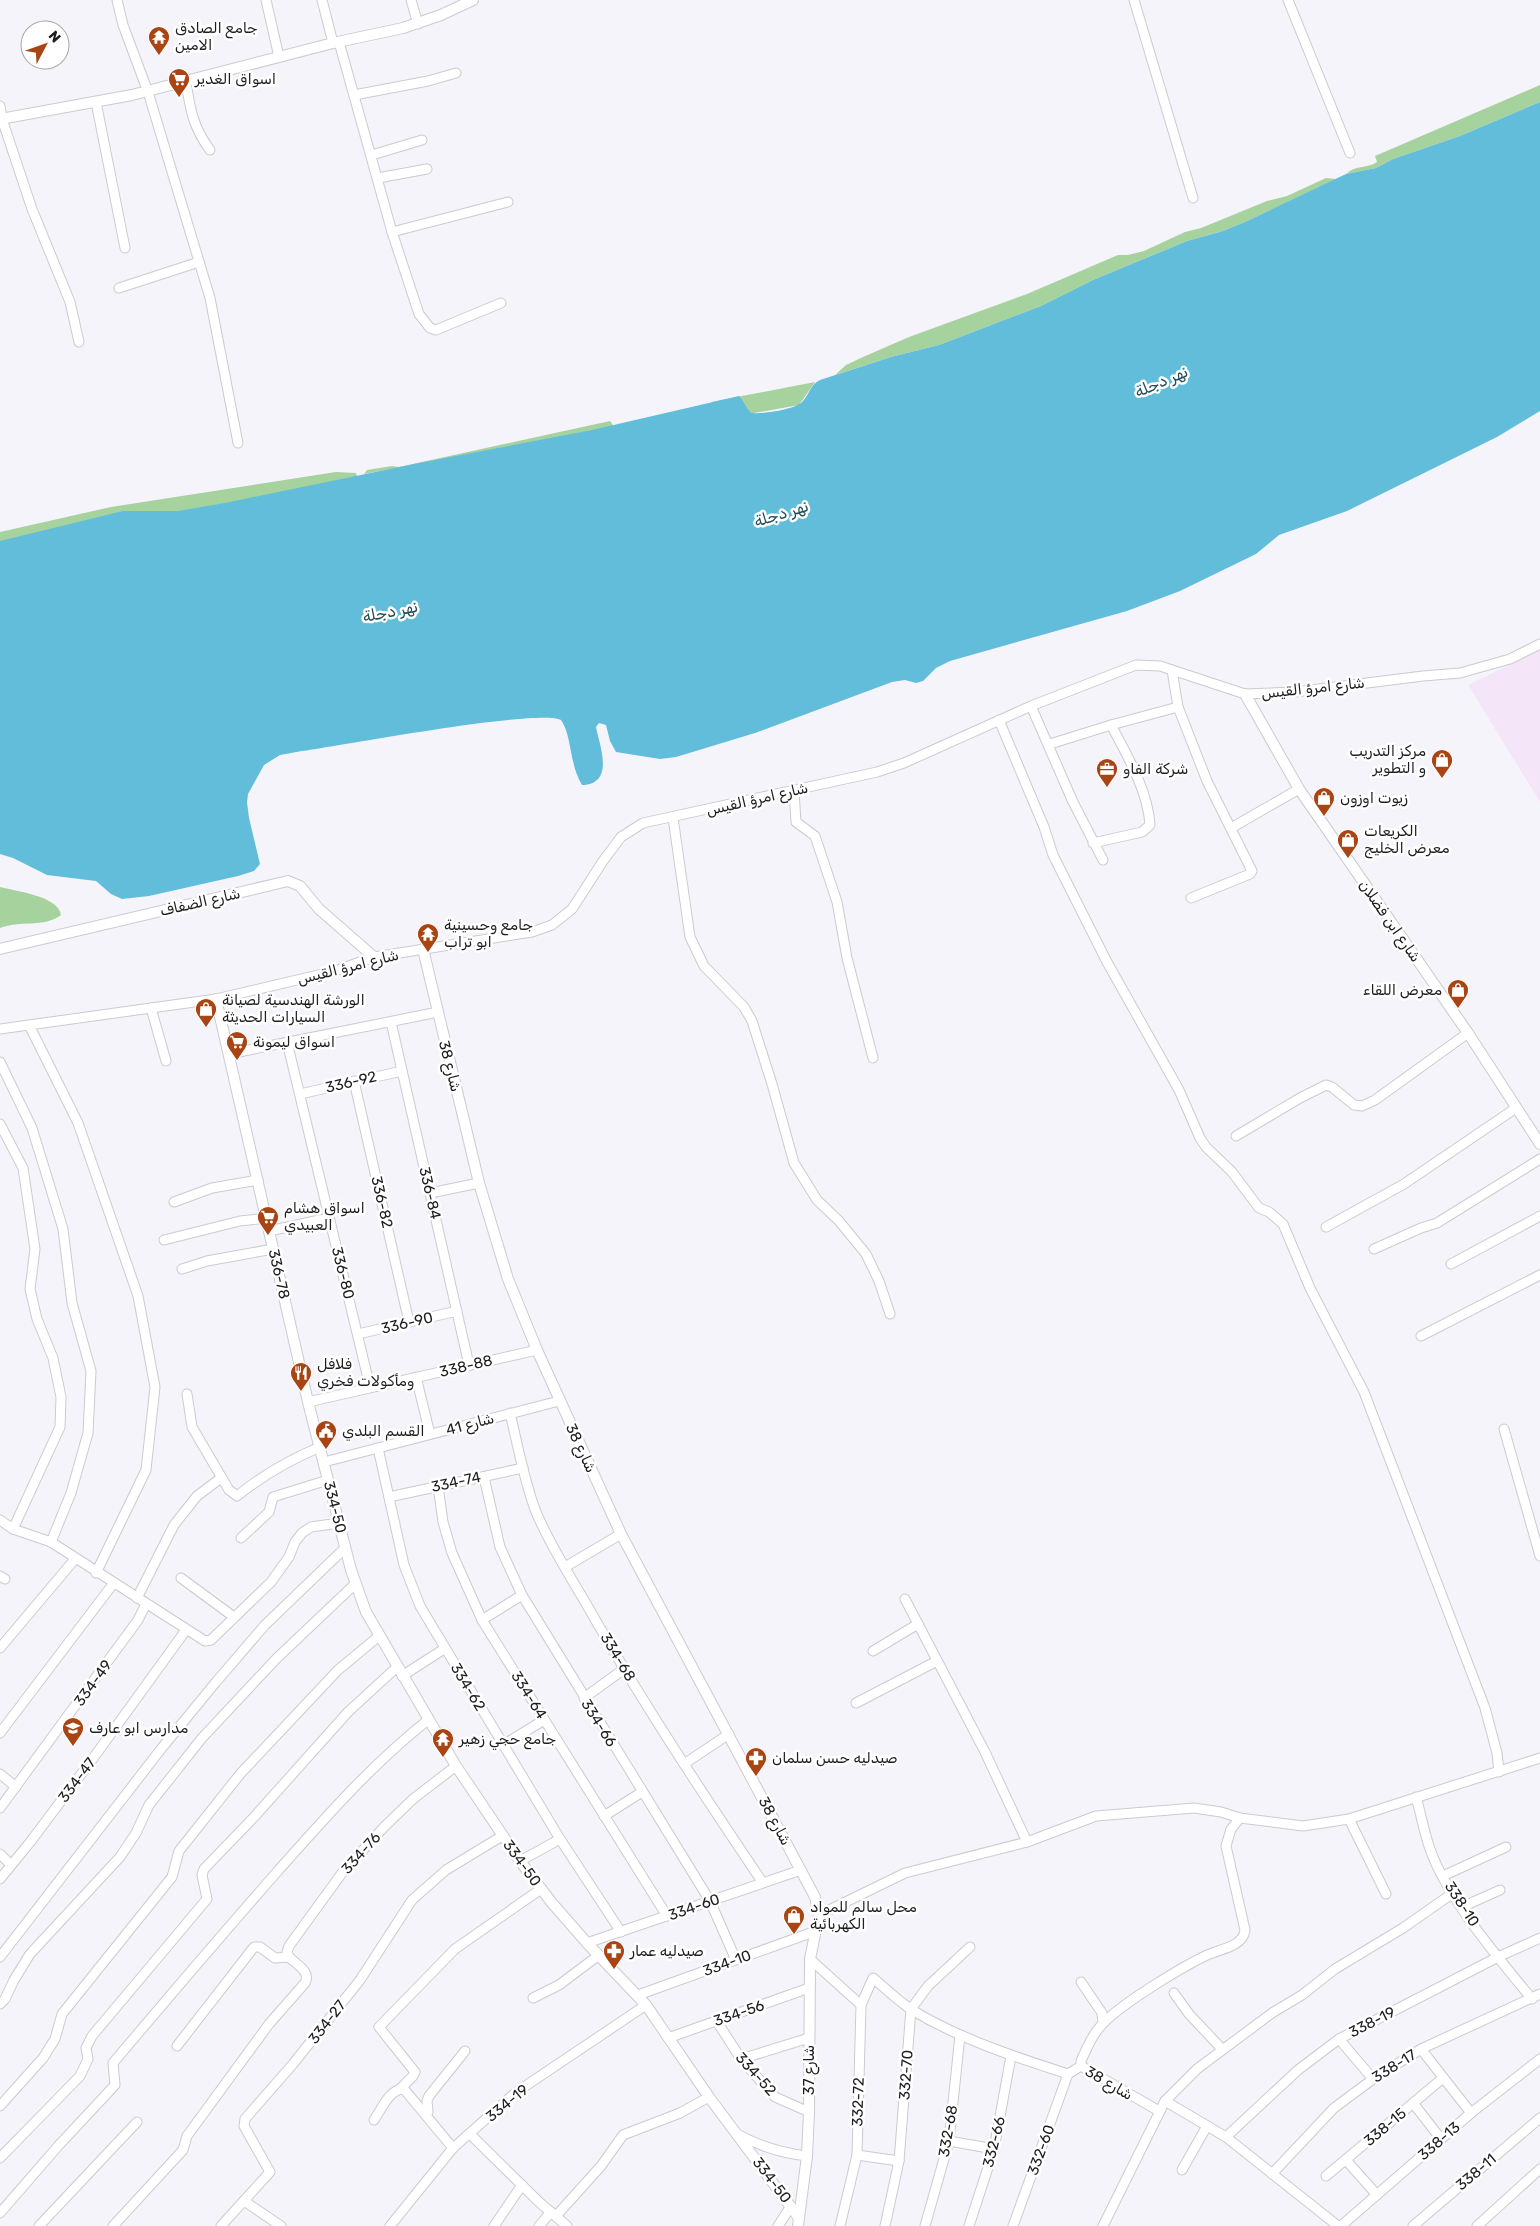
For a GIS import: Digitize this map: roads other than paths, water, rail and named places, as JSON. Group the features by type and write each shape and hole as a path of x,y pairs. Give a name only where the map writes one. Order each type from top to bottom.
{"street":[{"path":"117,0 123,25 148,92 210,298 238,443"},
{"path":"266,0 280,57"},
{"path":"322,0 354,95 392,232 419,314 430,328 436,330 501,303"},
{"path":"411,0 418,24"},
{"path":"1,119 148,92 280,57 418,24 472,0"},
{"path":"1134,0 1193,198"},
{"path":"1288,0 1350,153"},
{"path":"354,95 422,82 456,73"},
{"path":"186,82 194,124 210,150"},
{"path":"96,102 126,248"},
{"path":"0,106 1,119 32,209 70,302 79,342"},
{"path":"372,155 422,140"},
{"path":"378,178 427,168"},
{"path":"392,232 508,202"},
{"path":"119,288 200,262"},
{"name":"شارع امرؤ القيس","path":"0,1028 216,999 335,971 374,958 532,932 552,926 572,909 621,837 643,823 673,818 877,772 904,763 1031,706 1136,665 1160,666 1245,694 1295,692 1460,673 1510,660 1540,644"},
{"path":"1172,670 1178,707 1207,781 1251,872 1191,898"},
{"name":"شارع ابن فضلان","path":"1245,694 1299,789 1468,1033 1540,1144"},
{"path":"1031,706 1050,744 1073,802 1103,860"},
{"path":"1050,744 1178,707"},
{"path":"999,720 1053,855 1107,962 1179,1090 1200,1138 1206,1147 1232,1172 1259,1208 1269,1212 1284,1224 1310,1288 1364,1392 1485,1708 1497,1753 1499,1772"},
{"path":"1093,843 1142,832 1150,825 1149,814 1137,779 1111,725"},
{"path":"1230,828 1299,789"},
{"path":"794,791 796,822 815,836 837,902 847,958 873,1058"},
{"path":"673,818 690,937 704,966 744,1007 748,1014 772,1084 794,1163 818,1200 839,1221 866,1254 879,1281 890,1314"},
{"name":"شارع الضفاف","path":"0,949 288,881 300,886 319,909 374,958"},
{"name":"شارع 38","path":"423,949 478,1183 508,1279 536,1350 621,1534 801,1870 815,1897 819,1915"},
{"name":"336-78","path":"216,999 308,1402 324,1462"},
{"path":"151,1008 166,1061"},
{"path":"229,1054 438,1012"},
{"name":"336-84","path":"390,1022 469,1365"},
{"path":"29,1025 78,1123 91,1160 138,1296 155,1387 146,1470 96,1572"},
{"path":"1236,1136 1268,1116 1326,1085 1332,1087 1354,1105 1367,1104 1468,1033"},
{"name":"336-80","path":"287,1042 370,1388"},
{"path":"0,1062 32,1128 63,1229 72,1303 91,1371 88,1433 71,1493 51,1542"},
{"name":"336-92","path":"300,1094 402,1071"},
{"name":"336-82","path":"354,1081 409,1322"},
{"path":"1326,1227 1404,1184 1516,1108"},
{"path":"0,1124 23,1168 35,1249 30,1289 37,1319 53,1358 61,1398 60,1428 13,1529"},
{"path":"1374,1249 1437,1223 1540,1158"},
{"path":"174,1202 212,1188 258,1180"},
{"path":"430,1193 478,1183"},
{"path":"1451,1264 1503,1238 1540,1216"},
{"path":"164,1240 231,1223 266,1218"},
{"path":"270,1232 330,1218"},
{"path":"182,1269 208,1261 274,1249"},
{"path":"1421,1336 1540,1275"},
{"name":"336-90","path":"358,1334 457,1312"},
{"name":"338-88","path":"308,1402 536,1350"},
{"path":"416,1377 430,1434"},
{"path":"187,1394 192,1427 221,1478 229,1490 237,1496 271,1471 293,1458 320,1447"},
{"name":"شارع 41","path":"324,1462 559,1401"},
{"name":"334-68","path":"510,1413 523,1468 536,1510 550,1543 624,1669 763,1883"},
{"path":"1504,1429 1540,1556"},
{"name":"334-62","path":"378,1448 404,1566 420,1606 444,1649 560,1839 621,1932"},
{"name":"334-50","path":"324,1462 355,1584 366,1612 456,1766 502,1836 541,1889 587,1943 646,2005 709,2097 791,2206 799,2222"},
{"name":"334-74","path":"389,1497 523,1468"},
{"name":"334-66","path":"484,1476 500,1547 522,1595 710,1901 736,1960"},
{"path":"137,1598 174,1525 197,1496 221,1478"},
{"path":"241,1538 269,1512 273,1497 328,1480"},
{"name":"334-64","path":"438,1486 443,1522 452,1553 482,1620 667,1916"},
{"path":"0,1520 13,1529 51,1542 113,1584 205,1641 210,1640 271,1582 289,1557 295,1542 302,1533 311,1527 339,1523"},
{"path":"565,1567 621,1534"},
{"path":"0,1957 155,1757 210,1690 265,1625 345,1548"},
{"path":"0,1648 75,1558"},
{"path":"181,1578 234,1617"},
{"path":"0,1733 113,1584"},
{"path":"0,2004 5,1999 30,1954 120,1857 136,1833 149,1805 202,1738 276,1660 355,1584"},
{"path":"482,1620 522,1595"},
{"path":"905,1599 985,1752 1027,1842"},
{"name":"334-49","path":"0,1808 138,1620 146,1604"},
{"path":"873,1651 918,1624"},
{"name":"334-47","path":"0,1879 94,1757 186,1630"},
{"path":"0,2106 43,2058 55,2039 62,2014 172,1877 179,1851 241,1773 338,1670 379,1636"},
{"path":"402,1676 444,1649"},
{"path":"856,1703 937,1661"},
{"path":"0,2158 80,2076 88,2059 86,2048 92,2036 207,1899 202,1875 204,1869 348,1712 397,1667"},
{"path":"584,1698 624,1669"},
{"path":"0,2213 58,2145 115,2085 113,2062 236,1920 310,1835 398,1743 428,1720"},
{"path":"503,1745 544,1720"},
{"path":"684,1764 729,1734"},
{"path":"819,1915 906,1873 1027,1842 1096,1816 1194,1808 1221,1812 1240,1818 1303,1826 1349,1819 1539,1761"},
{"name":"334-76","path":"289,1958 287,1952 289,1946 342,1874 384,1828 413,1800 456,1766"},
{"path":"0,1774 16,1787"},
{"path":"604,1816 642,1792"},
{"name":"338-10","path":"1416,1797 1430,1850 1443,1876 1462,1907 1498,1957 1532,1999"},
{"path":"1081,2066 1081,2061 1092,2038 1103,2023 1125,2006 1191,1963 1241,1941 1245,1930 1226,1846 1229,1833 1240,1818"},
{"path":"1349,1819 1386,1894"},
{"name":"334-27","path":"221,2226 270,2172 244,2126 245,2119 293,2064 360,1980 412,1900 446,1870 502,1836"},
{"path":"520,1861 560,1839"},
{"path":"1443,1876 1506,1847"},
{"path":"0,1854 11,1866"},
{"name":"334-60","path":"587,1943 801,1870"},
{"path":"374,2120 391,2094 400,2089 415,2072 379,2027 455,1950 541,1889"},
{"path":"1462,1907 1500,1890"},
{"path":"1103,2226 1165,2100 1222,2049 1272,2013 1302,1995 1335,1969 1403,1928 1453,1893"},
{"name":"شارع 37","path":"799,2222 809,2112 810,1959 819,1915"},
{"name":"334-10","path":"638,1995 816,1931"},
{"name":"338-19","path":"1226,2137 1298,2070 1339,2039 1498,1957 1540,1938"},
{"path":"113,2226 183,2150 187,2136 269,2024 304,1983 307,1978 306,1973 289,1958 275,1958 260,1947 254,1947 177,2046"},
{"path":"910,2009 928,1986 970,1947"},
{"path":"533,1998 558,1985 599,1955"},
{"path":"810,1959 861,2005"},
{"name":"شارع 38","path":"873,1978 910,2009 960,2034 1011,2056 1068,2074 1081,2066 1159,2111"},
{"name":"332-72","path":"840,2226 856,2155 861,2005 873,1978"},
{"path":"1081,1982 1102,2012 1103,2023"},
{"name":"334-56","path":"668,2038 810,1988"},
{"path":"1174,1993 1189,2014 1222,2049"},
{"name":"338-17","path":"1272,2174 1334,2108 1373,2078 1421,2049 1540,1994"},
{"name":"334-19","path":"390,2226 452,2148 515,2094 646,2005"},
{"name":"332-70","path":"885,2226 900,2161 910,2009"},
{"name":"334-52","path":"716,2020 741,2059 775,2097 809,2112"},
{"name":"332-68","path":"925,2226 949,2141 960,2034"},
{"path":"741,2059 810,2038"},
{"path":"1339,2039 1373,2078"},
{"path":"1421,2049 1471,2113"},
{"path":"426,2115 428,2112 427,2100 429,2096 465,2051"},
{"name":"332-66","path":"969,2226 994,2149 1011,2056"},
{"name":"338-13","path":"1339,2226 1471,2113 1540,2059"},
{"name":"332-60","path":"1014,2226 1068,2074"},
{"name":"338-15","path":"1326,2176 1443,2078"},
{"path":"400,2089 408,2093 452,2148"},
{"path":"539,2226 601,2166 623,2134 680,2113 709,2097"},
{"path":"1165,2100 1226,2137 1339,2226"},
{"path":"1413,2103 1441,2139"},
{"name":"338-11","path":"1413,2226 1540,2118"},
{"path":"39,2226 137,2122"},
{"path":"1182,2170 1207,2126"},
{"path":"470,2134 567,2226"},
{"path":"737,2134 754,2143 772,2149 806,2156"},
{"path":"949,2141 994,2149"},
{"path":"856,2155 900,2161"},
{"path":"1346,2160 1377,2195"},
{"path":"1477,2226 1540,2169"},
{"path":"494,2226 522,2185"},
{"path":"244,2201 281,2226"},
{"path":"778,2226 791,2206"}],"water":[{"name":"نهر دجلة","path":"1540,102 1540,411 1497,437 1347,511 1279,535 1256,554 1180,591 1127,611 950,661 936,668 923,681 916,683 905,680 892,682 755,733 676,757 660,759 616,752 610,741 606,725 599,723 596,727 602,753 602,771 599,778 592,783 582,785 578,777 565,726 561,720 545,718 480,723 280,755 264,765 248,794 249,818 260,864 254,871 238,876 149,896 122,899 111,894 96,881 47,875 13,858 0,854 0,541 123,511 178,511 225,503 592,430 739,396 751,413 786,409 803,401 812,387 820,380 891,357 939,345 1041,306 1093,280 1187,241 1223,231 1245,222 1346,174 1376,168 1393,159 1460,136"}],"place":[{"name":"جامع الصادق الامين","path":"159,56"},
{"name":"اسواق الغدير","path":"179,98"},
{"name":"مركز التدريب و التطوير","path":"1442,779"},
{"name":"شركة الفاو","path":"1107,788"},
{"name":"زيوت اوزون","path":"1324,817"},
{"name":"الكريعات معرض الخليج","path":"1348,859"},
{"name":"جامع وحسينية ابو تراب","path":"428,953"},
{"name":"معرض اللقاء","path":"1458,1009"},
{"name":"الورشة الهندسية لصيانة السيارات الحديثة","path":"206,1028"},
{"name":"اسواق ليمونة","path":"237,1061"},
{"name":"اسواق هشام العبيدي","path":"268,1236"},
{"name":"فلافل ومأكولات فخري","path":"301,1392"},
{"name":"القسم البلدي","path":"326,1450"},
{"name":"مدارس ابو عارف","path":"73,1747"},
{"name":"جامع حجي زهير","path":"443,1758"},
{"name":"صيدليه حسن سلمان","path":"756,1777"},
{"name":"محل سالم للمواد الكهربائية","path":"794,1935"},
{"name":"صيدليه عمار","path":"614,1970"}]}
